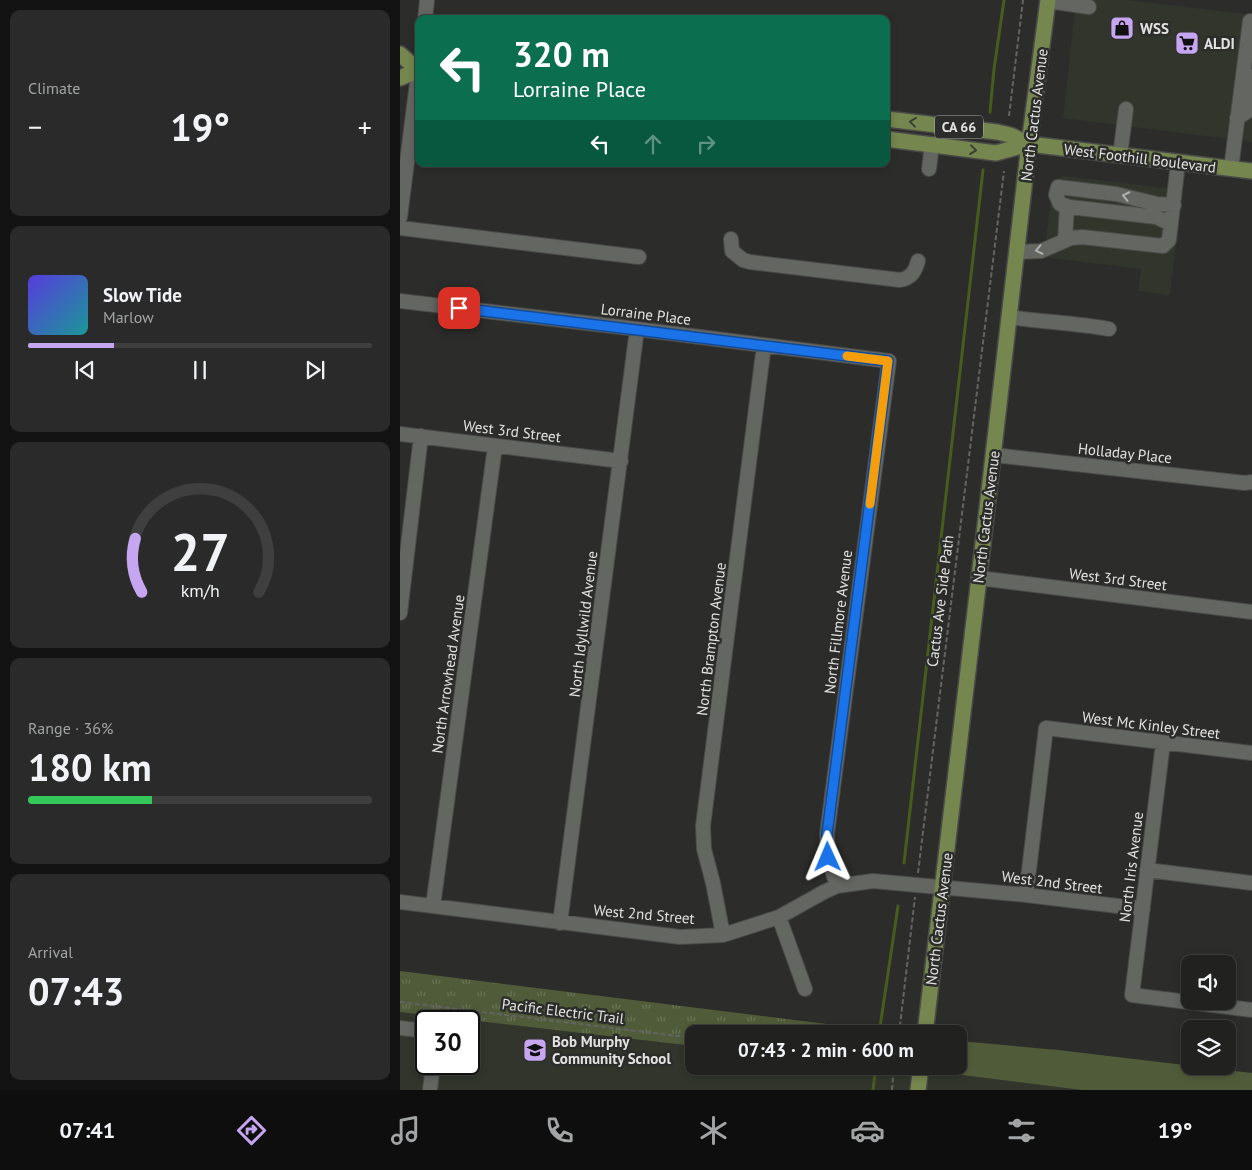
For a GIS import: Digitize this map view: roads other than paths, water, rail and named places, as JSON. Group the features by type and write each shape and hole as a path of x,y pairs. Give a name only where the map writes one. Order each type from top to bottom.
{"main road":[{"name":"North Cactus Avenue","path":"926,1025 980,578 1016,252 1048,0"},
{"path":"400,54 415,66"},
{"path":"400,78 415,71"},
{"name":"West Foothill Boulevard","path":"890,119 997,132 1010,135 1029,144 1252,172"},
{"name":"West Foothill Boulevard","path":"890,139 996,153 1029,144"},
{"path":"918,1090 920,1075"}],"street":[{"path":"425,15 427,0"},
{"path":"1048,0 1089,7"},
{"path":"1231,169 1236,118 1250,21 1252,21"},
{"path":"1236,118 1248,111 1252,76"},
{"path":"1120,156 1126,109"},
{"path":"400,217 402,181 414,153 415,136"},
{"path":"929,170 932,144"},
{"path":"1016,252 1041,251 1062,241 1082,237 1162,246 1169,240 1178,162"},
{"path":"1171,224 1156,217 1067,206 1060,204 1056,195 1058,187 1116,194 1157,204 1174,205"},
{"path":"1062,241 1067,206"},
{"path":"400,228 639,257"},
{"path":"731,238 732,251 743,260 750,262 900,280 907,279 912,275 918,261"},
{"name":"Lorraine Place","path":"400,301 888,361"},
{"path":"1009,317 1109,329"},
{"name":"North Idyllwild Avenue","path":"560,923 637,329"},
{"name":"North Brampton Avenue","path":"723,935 704,849 703,826 764,346"},
{"name":"North Fillmore Avenue","path":"837,886 828,857 827,834 888,361"},
{"name":"West 3rd Street","path":"400,434 621,461"},
{"path":"400,613 421,436"},
{"name":"North Arrowhead Avenue","path":"433,906 495,446"},
{"name":"Holladay Place","path":"994,455 1245,483 1252,482"},
{"name":"West 3rd Street","path":"980,578 1252,612"},
{"name":"West Mc Kinley Street","path":"1026,895 1046,728 1252,753"},
{"name":"North Iris Avenue","path":"1163,742 1132,996 1252,1010"},
{"path":"1147,870 1252,883"},
{"name":"West 2nd Street","path":"400,902 680,937 723,935 779,917 837,886 873,881 916,886 966,888 1143,910"},
{"path":"779,917 805,989"},
{"path":"400,1028 415,1030"},
{"path":"430,1090 431,1075"}],"waterway":[{"path":"990,112 1004,0"},
{"path":"904,863 983,170"},
{"path":"880,1025 898,906"},
{"path":"873,1090 875,1075"}],"place":[{"name":"WSS","path":"1122,28"},
{"name":"ALDI","path":"1187,43"},
{"name":"Bob Murphy Community School","path":"535,1050"}]}
